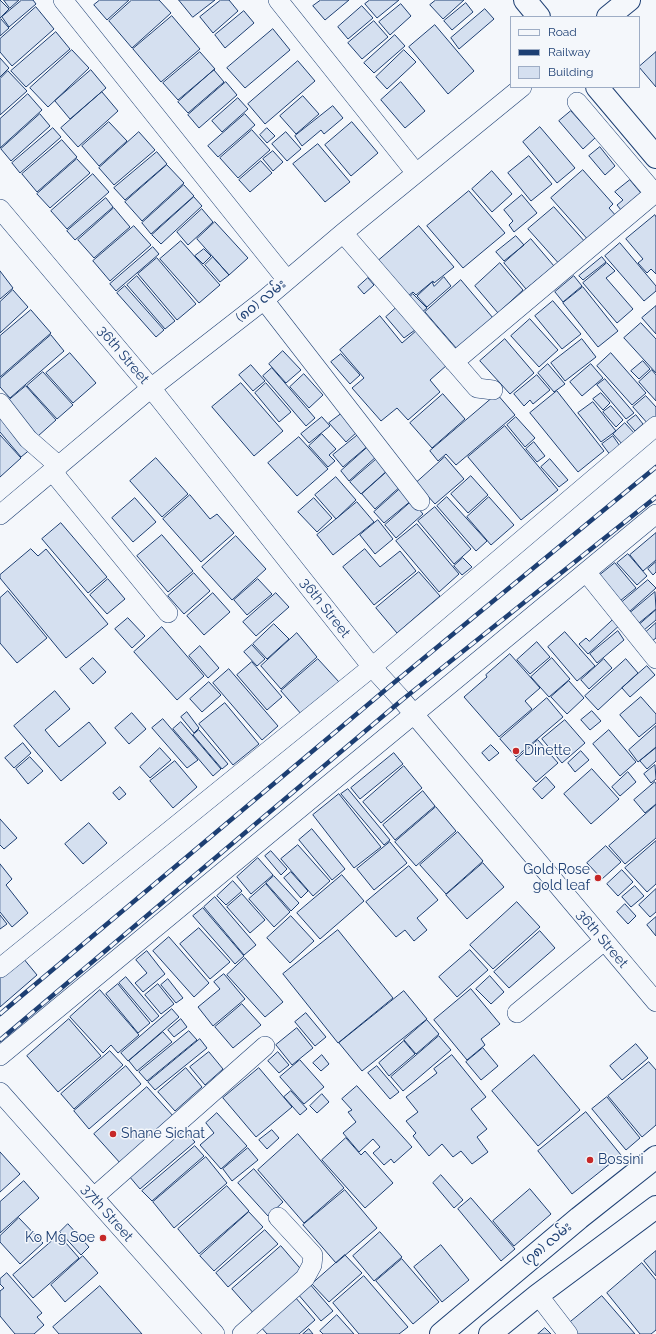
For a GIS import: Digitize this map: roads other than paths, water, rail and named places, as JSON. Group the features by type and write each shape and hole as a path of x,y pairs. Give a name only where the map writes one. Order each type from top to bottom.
{"main road":[{"path":"525,0 538,16"},
{"path":"609,16 629,0"},
{"path":"598,88 656,157"},
{"name":"(၇၈) လမ်း","path":"441,1334 578,1218 656,1157"},
{"path":"490,1334 538,1295 656,1207"}],"street":[{"path":"63,0 287,280"},
{"path":"278,0 416,173"},
{"name":"(၈၀) လမ်း","path":"0,515 151,388 264,300 521,88"},
{"path":"454,362 655,194 577,102"},
{"name":"36th Street","path":"0,209 151,388 372,667 656,1002"},
{"path":"344,233 477,388 493,390"},
{"path":"264,300 420,501"},
{"path":"0,403 28,439 56,469 168,613"},
{"path":"0,968 372,667 656,426"},
{"path":"0,1056 656,514"},
{"path":"586,572 656,659"},
{"path":"518,1013 604,941"},
{"path":"94,1197 265,1046"},
{"name":"37th Street","path":"0,1092 215,1334"},
{"path":"242,1334 305,1278 312,1265 313,1255 278,1218"},
{"path":"538,1295 568,1334"}],"railway":[{"path":"0,1014 390,686 656,467"},
{"path":"0,1040 402,700 656,497"}],"place":[{"name":"Dinette","path":"516,751"},
{"name":"Gold Rose gold leaf","path":"598,878"},
{"name":"Shane Sichat","path":"113,1134"},
{"name":"Bossini","path":"590,1160"},
{"name":"Ko Mg Soe","path":"103,1238"}]}
